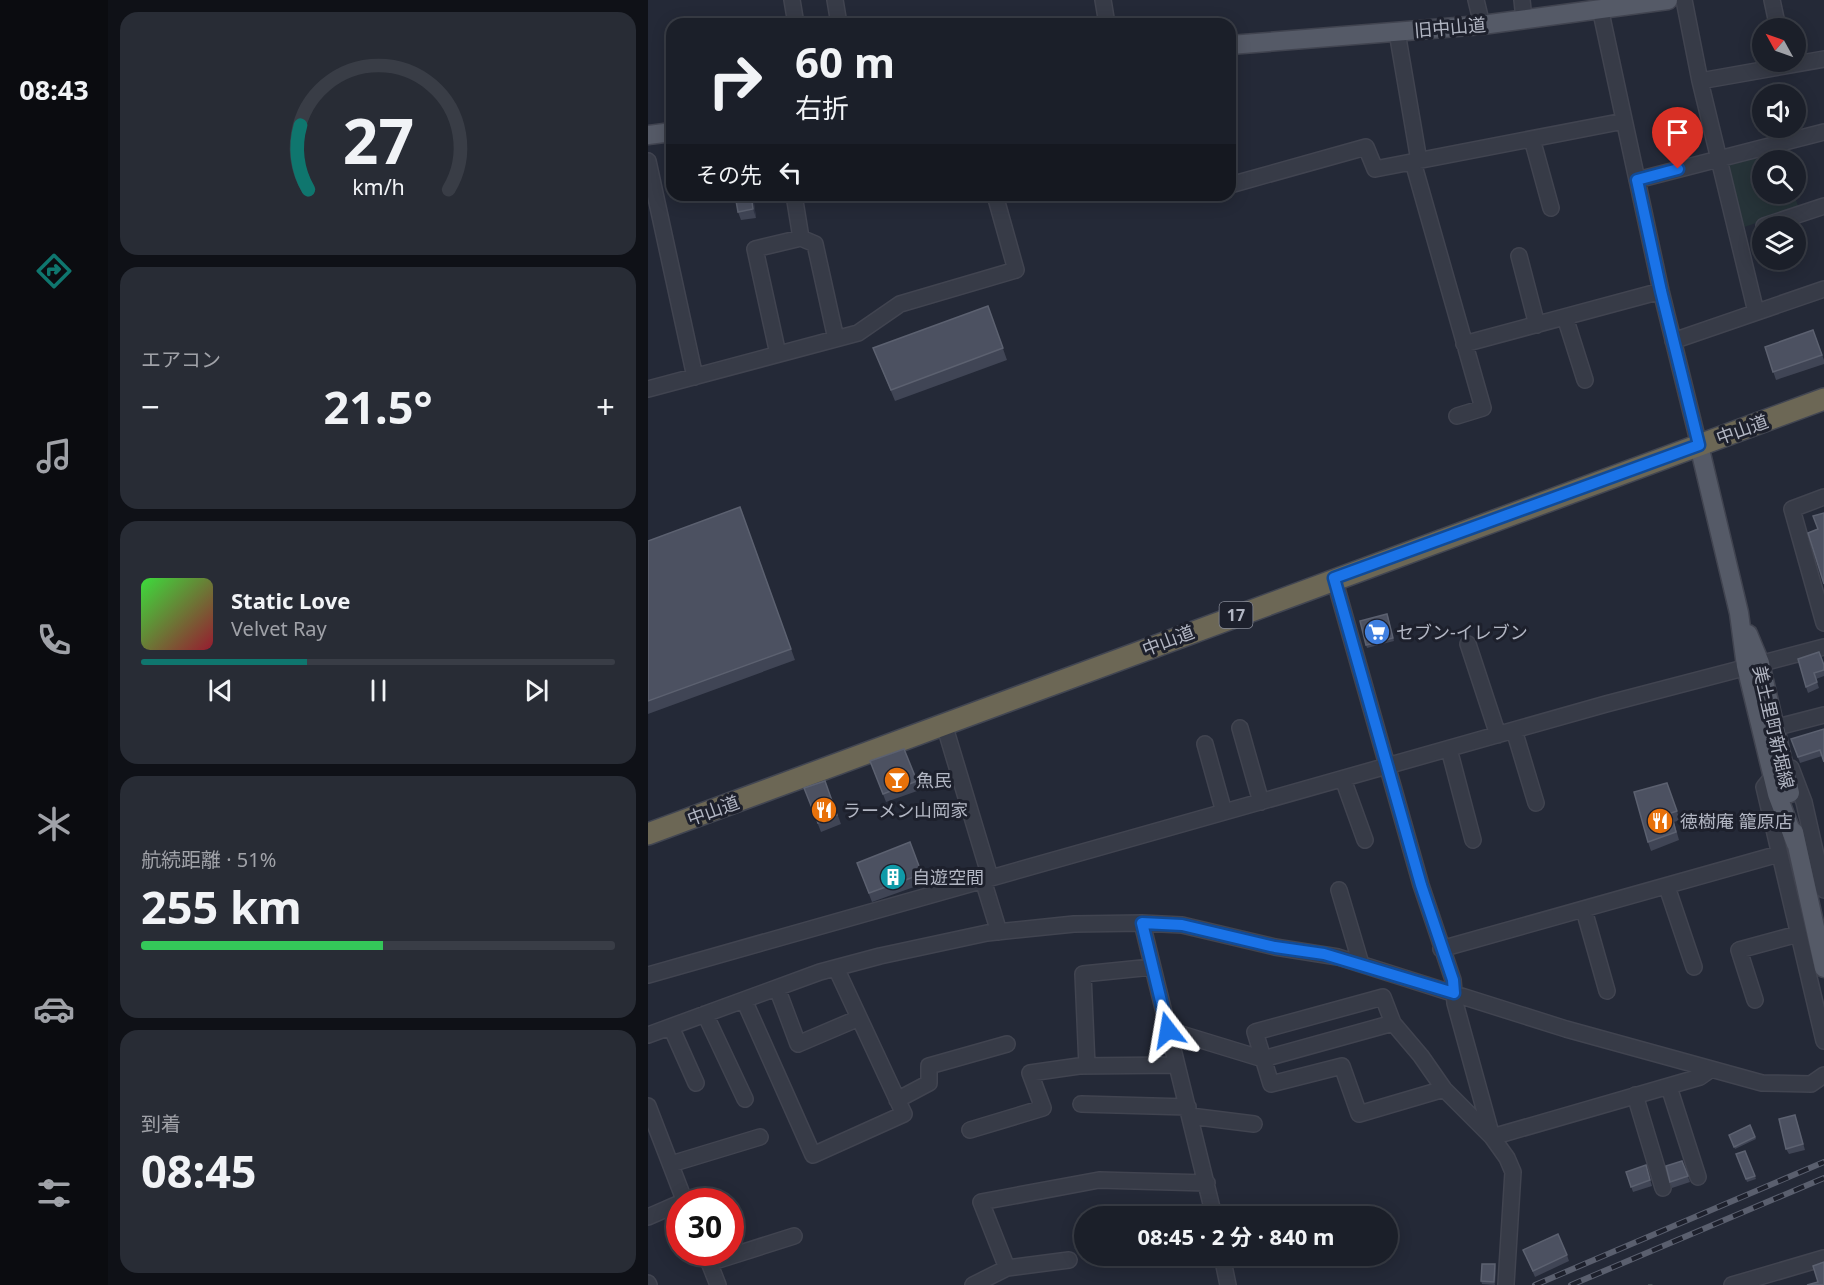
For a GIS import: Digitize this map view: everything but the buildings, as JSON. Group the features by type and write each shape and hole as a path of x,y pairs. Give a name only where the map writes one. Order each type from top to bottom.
{"highway":[{"name":"中山道","path":"648,834 1334,578 1824,399"}],"main road":[{"name":"旧中山道","path":"1236,45 1482,25 1600,4 1668,0"},
{"path":"648,135 666,133"},
{"name":"美土里町新堀線","path":"1699,445 1823,963"}],"street":[{"path":"792,0 794,18"},
{"path":"835,0 838,18"},
{"path":"1103,0 1106,18"},
{"path":"1476,0 1482,25"},
{"path":"1522,0 1524,19"},
{"path":"1684,0 1700,81 1756,312"},
{"path":"1772,0 1776,18"},
{"path":"1600,4 1661,291 1699,445"},
{"path":"1397,32 1416,161 1483,408 1458,416"},
{"path":"1806,61 1824,60"},
{"path":"1700,81 1752,70"},
{"path":"1236,183 1366,147 1376,169 1624,121"},
{"path":"1637,180 1824,132"},
{"path":"1532,139 1551,208"},
{"path":"648,161 695,377"},
{"path":"795,201 801,238"},
{"path":"648,389 858,333 900,304 1016,270 997,201"},
{"path":"1795,216 1824,206"},
{"path":"1737,236 1752,231"},
{"path":"778,354 755,249 801,238 815,244 836,339"},
{"path":"1519,256 1537,324"},
{"path":"1673,341 1824,289"},
{"path":"1464,344 1661,291"},
{"path":"1565,317 1585,380"},
{"path":"1824,497 1792,509 1824,622"},
{"path":"1334,578 1441,949 1453,980 1454,993 1492,1137"},
{"path":"1468,644 1498,735"},
{"path":"648,975 1514,730 1753,664 1824,647"},
{"path":"1824,714 1768,730 1804,802 1819,847 1824,890"},
{"path":"944,724 999,932"},
{"path":"1240,728 1261,802"},
{"path":"1514,730 1536,803"},
{"path":"1205,744 1224,812"},
{"path":"1449,749 1473,840"},
{"path":"1779,775 1764,788 1824,1041"},
{"path":"1343,779 1365,840"},
{"path":"1441,949 1779,854"},
{"path":"1667,887 1694,967"},
{"path":"1339,890 1361,964"},
{"path":"1584,910 1607,991"},
{"path":"1142,923 1212,1206"},
{"path":"648,1035 836,968 999,932 1074,924 1142,923 1182,925 1275,947 1324,954 1566,1029 1710,1070 1777,1085 1811,1084 1824,1074"},
{"path":"1755,1000 1739,950 1798,934"},
{"path":"1087,1066 1083,974 1152,967"},
{"path":"744,1000 813,1155 904,1114 836,968"},
{"path":"777,988 798,1044 859,1018"},
{"path":"1444,1089 1359,1114 1342,1066 1271,1084 1255,1032 1383,997 1393,1023 1444,1089 1492,1137 1507,1158 1513,1172 1506,1284"},
{"path":"705,1014 745,1099"},
{"path":"1168,1030 1263,1059 1393,1023"},
{"path":"672,1027 696,1083"},
{"path":"897,1100 929,1083 929,1066 1007,1044"},
{"path":"970,1130 1043,1108 1030,1073 1087,1066 1177,1065"},
{"path":"1492,1137 1700,1077 1710,1070"},
{"path":"1669,1086 1698,1177"},
{"path":"1635,1095 1663,1188"},
{"path":"1081,1104 1189,1112 1254,1124"},
{"path":"648,1106 679,1188"},
{"path":"671,1164 760,1137"},
{"path":"1007,1269 981,1202 1099,1180 1207,1183"},
{"path":"648,1217 666,1209"},
{"path":"744,1249 794,1236"},
{"path":"1732,1285 1824,1258"},
{"path":"973,1285 1007,1269 1069,1260"},
{"path":"710,1266 718,1285"},
{"path":"1224,1266 1228,1285"}],"path":[{"path":"1648,1285 1653,1285"}],"shaded area":[{"path":"1752,155 1752,204 1797,204 1799,209 1778,216 1752,216 1752,224 1744,227 1740,225 1727,166 1731,160"}],"railway":[{"path":"1535,1285 1824,1162"},
{"path":"1571,1285 1824,1178"}],"place":[{"name":"セブン-イレブン","path":"1377,632"},
{"name":"魚民","path":"897,780"},
{"name":"ラーメン山岡家","path":"824,810"},
{"name":"徳樹庵 籠原店","path":"1660,821"},
{"name":"自遊空間","path":"893,877"}],"route":[{"path":"1168,1030 1142,923 1182,925 1275,947 1338,957 1454,993 1453,980 1421,885 1334,578 1699,445 1661,291 1637,180 1678,169"}]}
